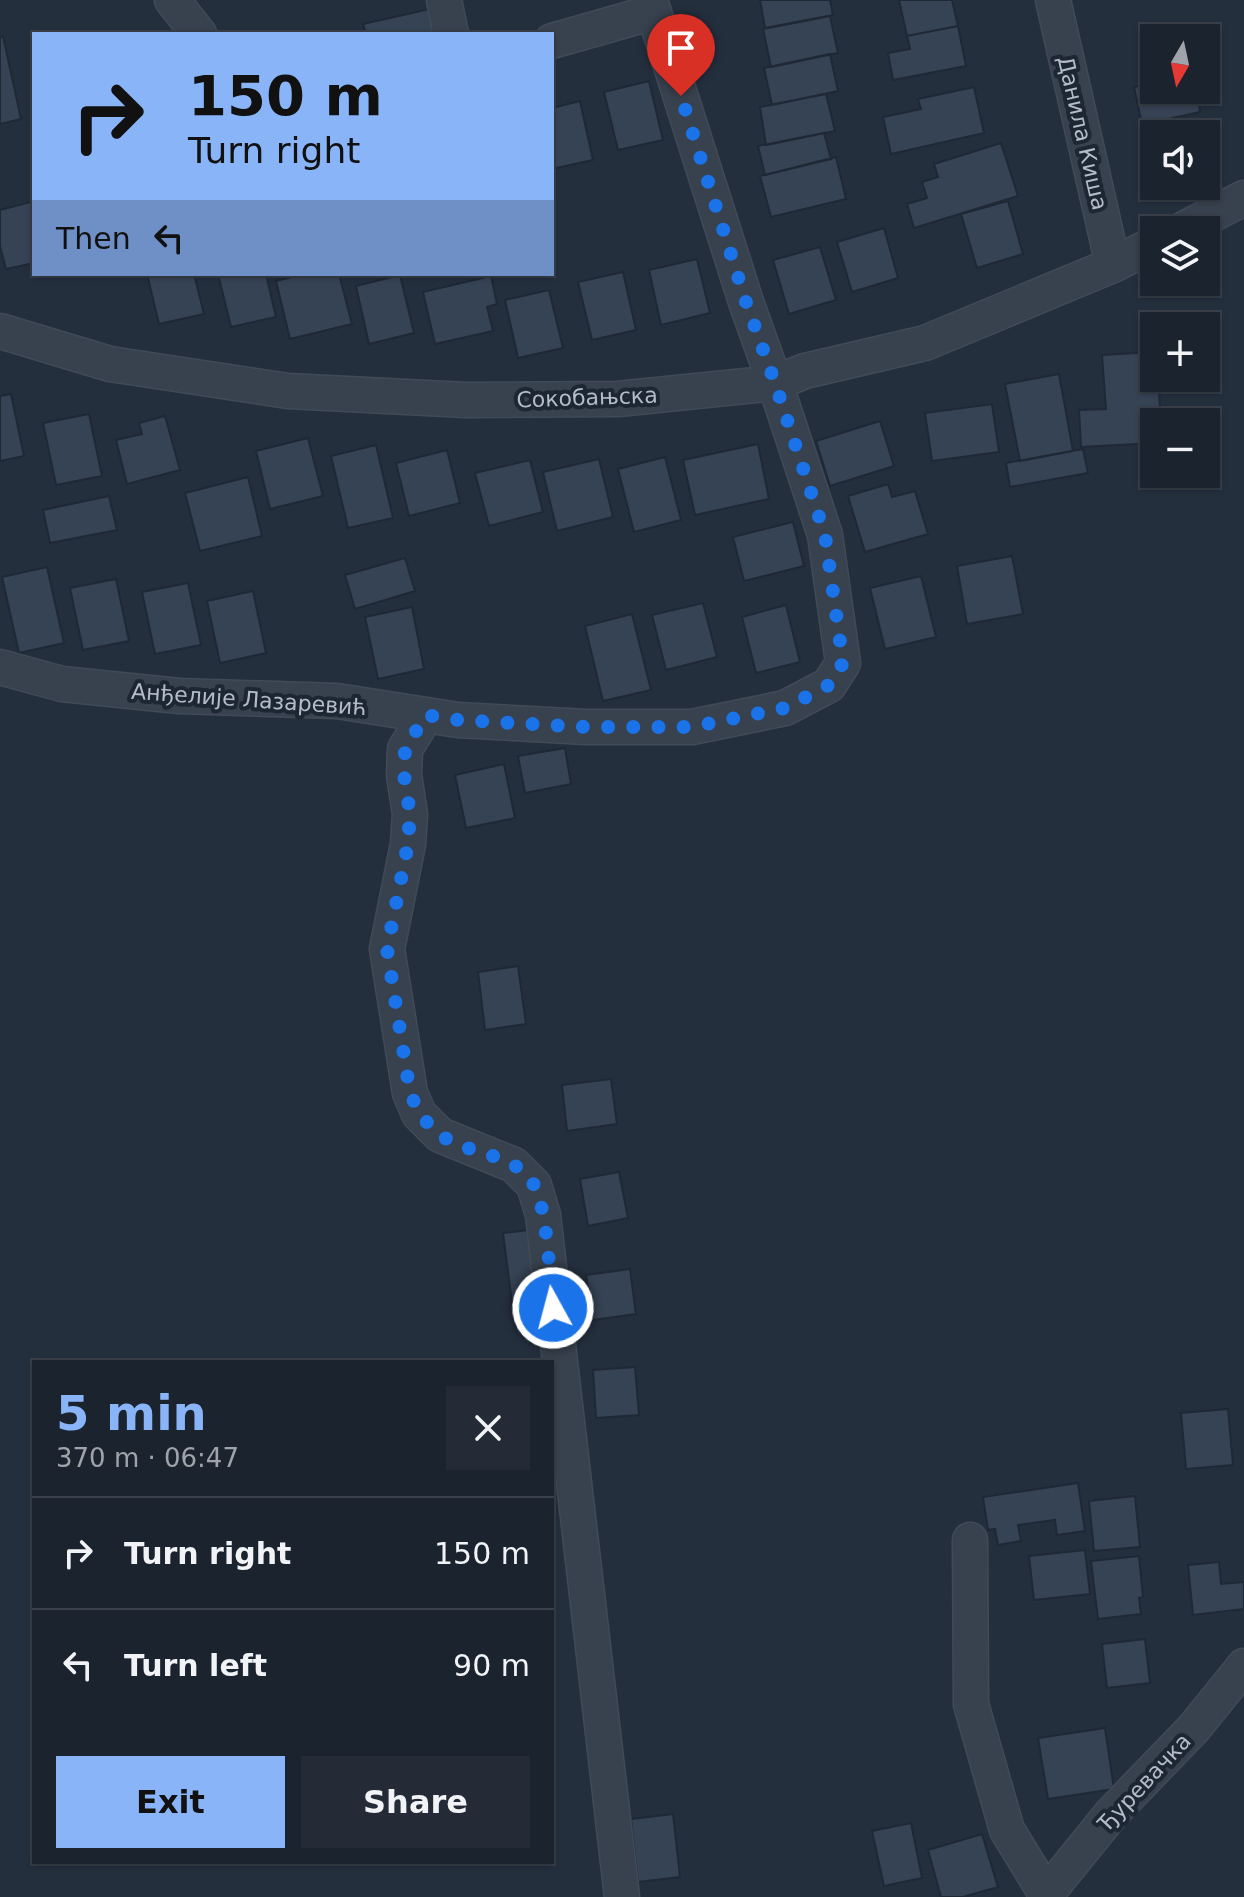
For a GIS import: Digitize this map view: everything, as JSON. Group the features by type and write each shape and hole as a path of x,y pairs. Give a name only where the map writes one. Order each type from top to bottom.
{"street":[{"path":"172,0 197,32"},
{"path":"444,0 451,32"},
{"name":"Данила Киша","path":"1053,0 1113,265"},
{"path":"554,40 652,6 746,302 775,383"},
{"path":"1209,216 1244,198"},
{"name":"Сокобањска","path":"0,331 110,364 288,391 466,400 618,399 775,383 805,371 925,343 1140,251"},
{"name":"Анђелије Лазаревић","path":"0,667 62,684 179,696 337,701 458,720 586,727 692,727 785,708 829,685 843,663 825,535 775,383"},
{"path":"426,715 405,749 404,775 410,814 408,844 387,949 410,1093 419,1114 440,1135 514,1165 534,1185 543,1215 622,1897"},
{"path":"970,1540 971,1704 1007,1830 1045,1895"},
{"name":"Ђуревачка","path":"1045,1895 1112,1813 1194,1728 1244,1666"}],"building":[{"path":"760,0 830,0 833,15 765,28"},
{"path":"899,0 952,0 958,26 907,36"},
{"path":"430,9 436,32 365,32 363,24"},
{"path":"830,16 838,53 771,67 763,29"},
{"path":"958,26 966,66 893,80 888,53 910,49 907,36"},
{"path":"3,36 21,119 0,124 0,37"},
{"path":"830,54 838,91 772,105 764,68"},
{"path":"649,81 663,140 618,150 604,92"},
{"path":"1140,86 1140,104 1199,104 1200,112 1164,120 1141,120 1134,87"},
{"path":"974,87 984,133 891,154 883,117 921,109 918,99"},
{"path":"826,94 835,131 766,145 760,107"},
{"path":"580,101 593,160 554,169 554,108"},
{"path":"824,133 831,159 765,175 758,146"},
{"path":"1001,143 1018,196 914,228 907,204 927,198 922,182 938,177 934,164"},
{"path":"836,157 846,199 771,217 760,176"},
{"path":"1008,201 1023,254 977,268 961,214"},
{"path":"32,202 32,263 6,269 0,246 0,210"},
{"path":"884,228 898,278 852,292 837,242"},
{"path":"820,247 836,300 789,314 773,260"},
{"path":"697,259 710,313 661,325 649,270"},
{"path":"623,272 636,330 592,340 578,282"},
{"path":"147,276 194,276 204,314 159,324"},
{"path":"218,276 266,276 276,317 231,327"},
{"path":"295,276 340,276 352,324 290,339 276,281"},
{"path":"400,276 414,333 369,344 356,286"},
{"path":"491,276 497,304 487,307 493,331 435,344 423,292"},
{"path":"549,290 563,348 518,358 505,300"},
{"path":"1140,353 1140,392 1159,392 1160,408 1140,408 1140,444 1081,447 1079,410 1106,409 1102,355"},
{"path":"1059,374 1073,451 1020,461 1005,384"},
{"path":"11,394 24,456 0,461 0,396"},
{"path":"992,404 999,452 932,461 925,413"},
{"path":"89,414 102,476 56,485 43,423"},
{"path":"165,416 180,470 127,484 116,440 142,434 139,423"},
{"path":"880,421 894,466 830,486 816,441"},
{"path":"308,438 323,496 270,509 256,451"},
{"path":"758,444 769,499 695,515 683,460"},
{"path":"376,445 393,518 348,528 331,456"},
{"path":"1083,449 1088,473 1010,487 1006,463"},
{"path":"447,450 460,503 409,516 396,463"},
{"path":"665,457 681,520 634,532 618,469"},
{"path":"599,459 613,517 557,531 543,472"},
{"path":"530,460 543,512 489,526 475,473"},
{"path":"248,477 262,536 200,551 185,493"},
{"path":"888,484 892,497 915,491 928,534 865,552 848,496"},
{"path":"109,496 117,530 50,543 43,510"},
{"path":"793,522 804,566 744,581 733,537"},
{"path":"1012,556 1023,614 967,624 957,566"},
{"path":"405,558 415,591 355,609 345,575"},
{"path":"47,567 64,643 19,653 2,577"},
{"path":"921,576 936,637 885,649 870,588"},
{"path":"116,579 129,641 83,650 70,588"},
{"path":"188,583 201,645 155,654 142,592"},
{"path":"253,591 266,653 220,663 207,601"},
{"path":"703,603 717,657 666,670 652,615"},
{"path":"786,605 800,662 756,673 742,617"},
{"path":"412,607 424,669 378,679 365,617"},
{"path":"632,614 651,690 603,701 585,626"},
{"path":"565,748 571,784 525,793 518,756"},
{"path":"504,764 515,818 466,828 455,775"},
{"path":"518,966 526,1024 485,1030 478,972"},
{"path":"611,1079 617,1124 567,1131 562,1085"},
{"path":"619,1172 628,1218 588,1226 580,1179"},
{"path":"537,1229 549,1322 515,1326 503,1233"},
{"path":"630,1269 636,1314 593,1320 586,1275"},
{"path":"635,1367 639,1415 596,1418 593,1370"},
{"path":"1228,1409 1233,1465 1186,1469 1181,1413"},
{"path":"1078,1483 1085,1531 1057,1535 1055,1520 1018,1525 1021,1541 998,1545 995,1529 988,1530 983,1497"},
{"path":"1135,1496 1140,1547 1094,1551 1089,1501"},
{"path":"1085,1550 1090,1594 1034,1600 1029,1556"},
{"path":"1139,1556 1143,1597 1139,1598 1141,1614 1098,1619 1091,1561"},
{"path":"1219,1562 1221,1584 1244,1582 1244,1609 1193,1615 1188,1565"},
{"path":"1145,1639 1150,1683 1107,1688 1102,1644"},
{"path":"1105,1728 1114,1789 1048,1799 1038,1738"},
{"path":"673,1814 680,1877 638,1882 631,1819"},
{"path":"911,1823 922,1878 884,1886 872,1831"},
{"path":"982,1834 998,1887 963,1897 941,1897 928,1850"}],"route":[{"path":"553,1308 543,1215 534,1185 514,1165 440,1135 419,1114 410,1093 387,949 408,844 410,814 404,775 405,749 426,715 458,720 586,727 692,727 785,708 829,685 843,663 825,535 746,302 681,96"}]}
